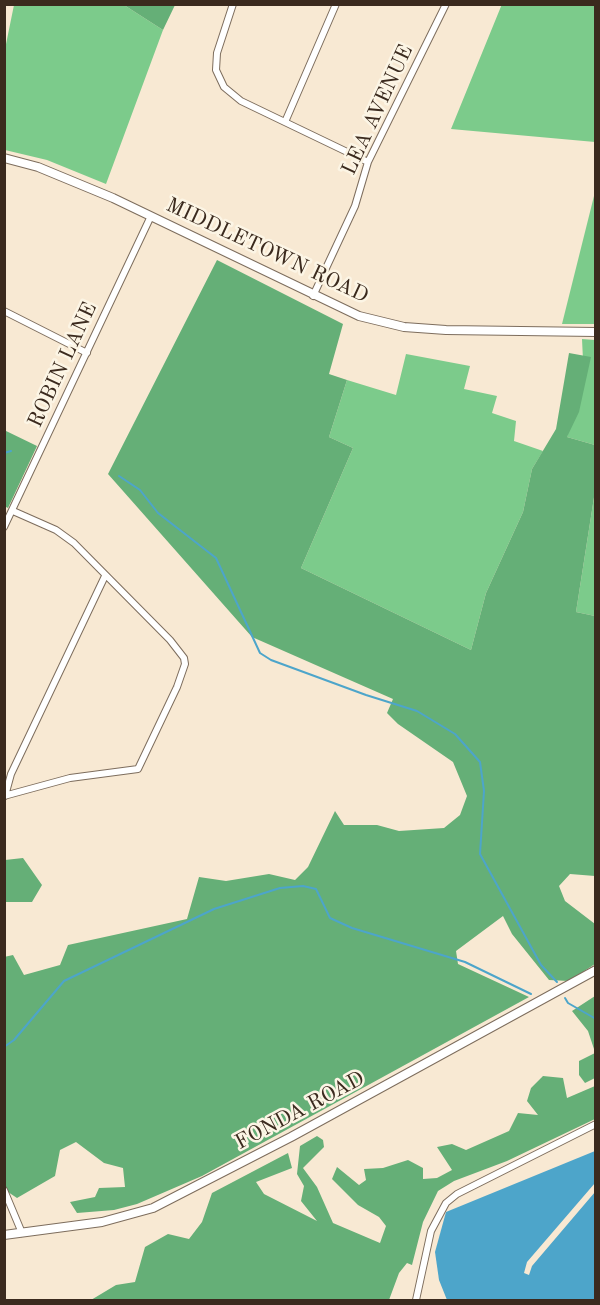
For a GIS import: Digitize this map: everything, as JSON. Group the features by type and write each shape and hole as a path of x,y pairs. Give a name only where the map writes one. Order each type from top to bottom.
{"street":[{"path":"233,4 220,41 216,70 224,87 241,101 368,162"},
{"path":"285,122 336,4"},
{"name":"LEA AVENUE","path":"313,296 355,206 368,162 446,4"},
{"name":"MIDDLETOWN ROAD","path":"4,158 38,167 151,216 313,296 359,316 404,327 446,330 596,332"},
{"name":"ROBIN LANE","path":"4,527 151,216"},
{"path":"4,311 87,353"},
{"path":"5,796 70,778 138,769 177,687 185,664 184,658 170,640 64,535 13,511"},
{"path":"5,796 11,774 105,576"},
{"name":"FONDA ROAD","path":"4,1234 102,1222 153,1209 291,1137 596,970"},
{"path":"416,1300 431,1231 446,1203 483,1180 596,1124"},
{"path":"4,1190 22,1233"}],"green space":[{"path":"502,4 595,5 595,142 451,129"},
{"path":"14,5 124,5 163,30 106,184 47,160 5,150 5,49"},
{"path":"124,5 175,5 163,30"},
{"path":"595,192 595,324 562,324"},
{"path":"217,260 343,324 329,374 347,380 329,437 353,448 301,568 471,650 486,593 523,512 532,469 556,429 569,353 591,357 579,412 567,437 595,445 595,491 576,612 595,616 595,876 570,874 559,886 565,901 595,924 595,964 569,981 549,980 512,934 503,916 456,951 458,964 529,997 202,1176 137,1204 114,1210 77,1213 70,1202 95,1197 99,1188 125,1187 123,1168 104,1163 76,1142 60,1150 55,1176 17,1198 5,1190 4,957 13,955 24,975 60,965 68,945 187,919 199,877 226,881 269,874 295,880 308,867 335,811 344,825 377,825 399,831 444,828 460,815 467,796 453,762 398,724 387,713 393,699 252,637 108,474"},
{"path":"582,339 595,340 595,445 567,437 583,360"},
{"path":"406,354 470,366 464,389 497,396 492,413 516,421 514,441 543,451 532,469 523,512 486,593 471,650 301,568 353,448 329,437 347,380 396,395"},
{"path":"4,430 37,446 8,508 4,506"},
{"path":"595,491 595,616 576,612"},
{"path":"23,858 42,885 32,902 5,902 5,860"},
{"path":"595,996 595,1052 588,1031 572,1011"},
{"path":"595,1053 595,1078 585,1083 579,1075 579,1061"},
{"path":"543,1076 563,1078 567,1098 595,1086 595,1119 507,1161 454,1181 438,1191 423,1222 412,1265 407,1263 399,1273 389,1300 91,1300 116,1285 135,1282 145,1247 168,1234 189,1239 202,1222 212,1193 288,1153 292,1168 256,1182 264,1194 317,1221 301,1201 304,1186 297,1174 300,1146 317,1136 323,1140 324,1147 303,1168 317,1187 333,1223 380,1243 386,1226 379,1217 358,1205 332,1179 337,1167 359,1185 366,1180 364,1169 383,1168 408,1160 423,1168 423,1179 437,1178 452,1170 437,1147 452,1144 466,1150 509,1131 518,1113 538,1115 527,1101 531,1088"}],"water":[{"path":"595,1151 595,1300 447,1300 439,1280 435,1252 446,1212"}],"pier":[{"path":"595,1183 595,1192 532,1266 529,1275 524,1273 527,1262"}],"waterway":[{"path":"4,453 11,451"},
{"path":"119,476 140,490 158,513 216,558 260,653 271,660 417,711 455,734 480,762 484,791 480,854 541,965 557,982"},
{"path":"4,1047 14,1040 64,981 214,909 280,888 303,886 316,889 330,918 352,928 465,962 531,994"},
{"path":"565,998 568,1003 596,1019"}]}
